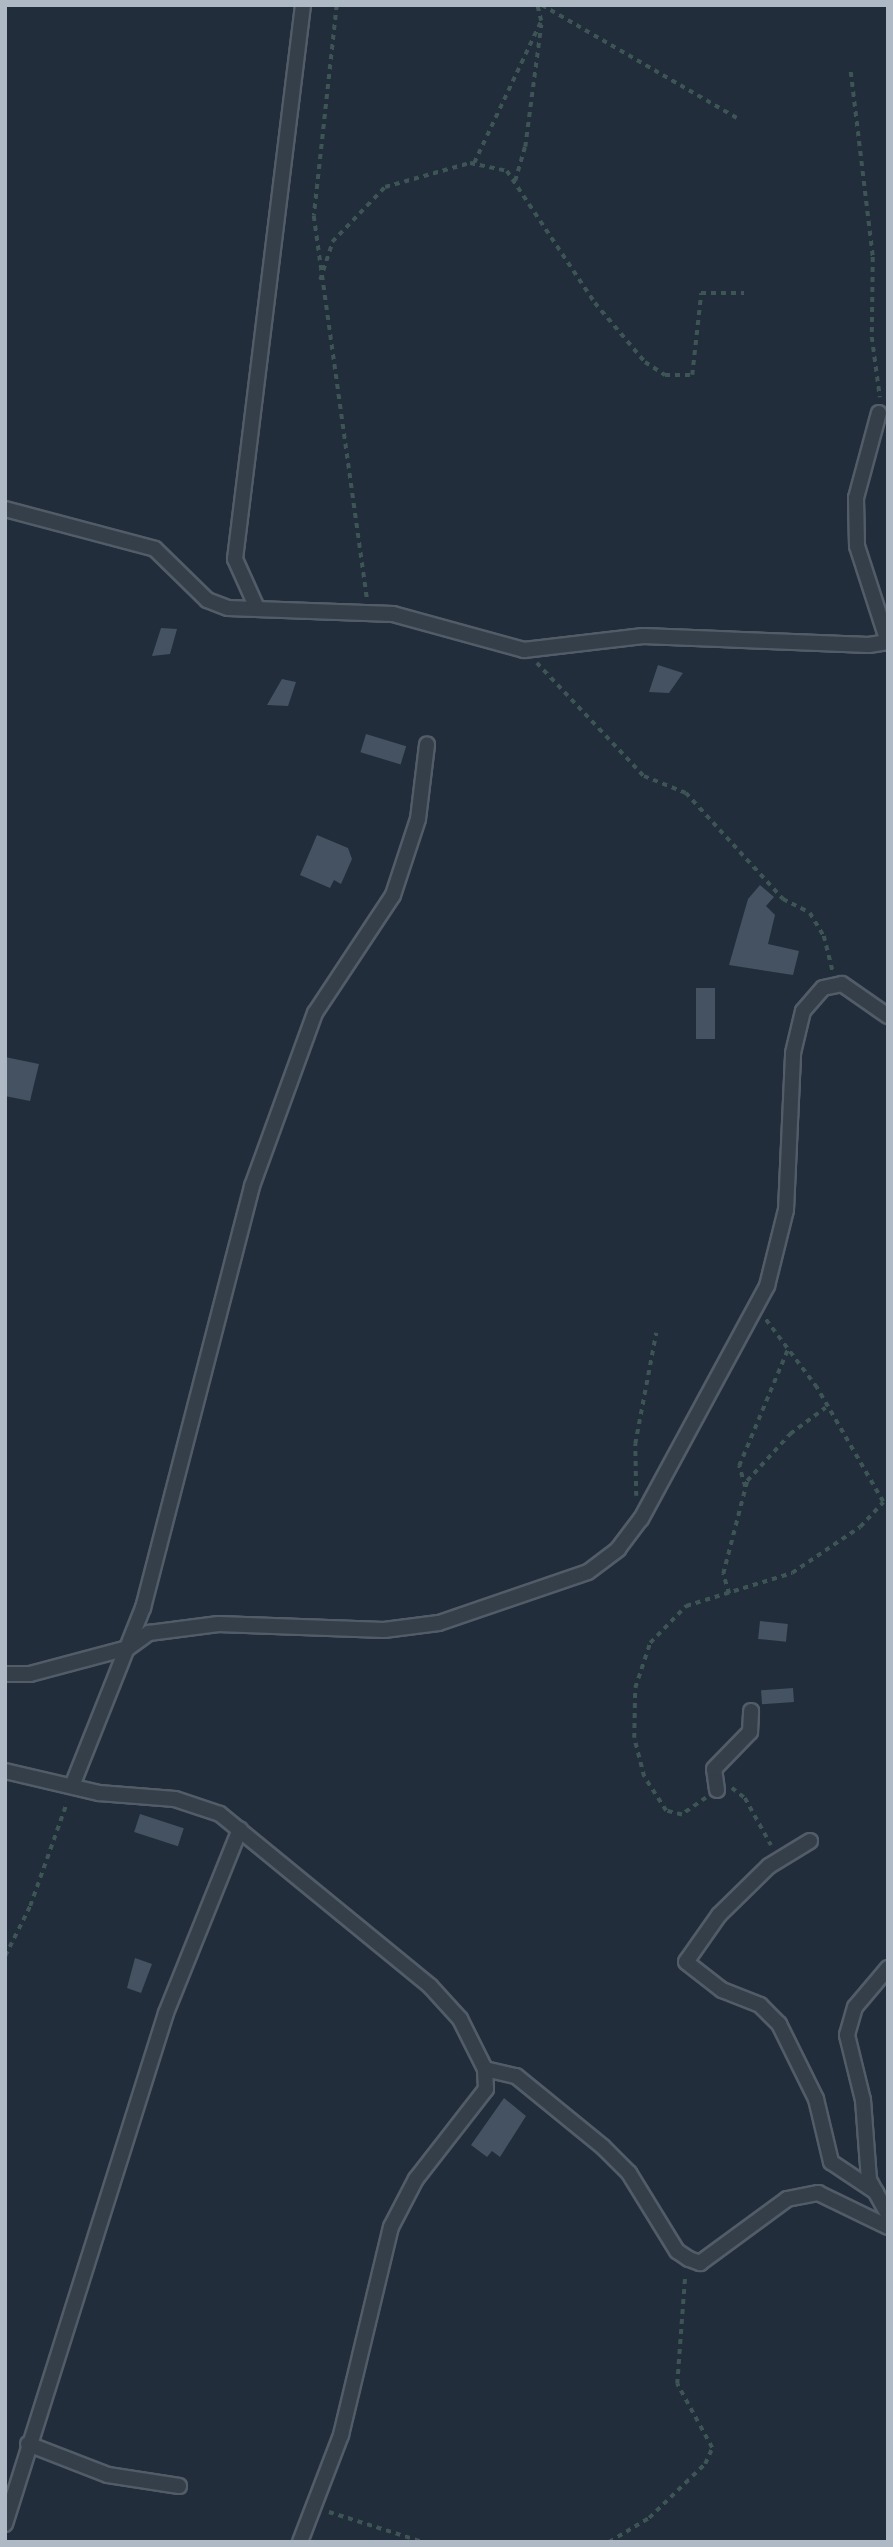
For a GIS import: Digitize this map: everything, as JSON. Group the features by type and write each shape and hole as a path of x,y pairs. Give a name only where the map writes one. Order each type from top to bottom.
{"street":[{"path":"257,608 235,559 303,5"},
{"path":"5,509 155,549 215,604 425,620 524,650 643,636 828,648 888,642 857,547 856,498 880,413"},
{"path":"72,1786 128,1648 252,1186 315,1013 393,895 428,775 426,745"},
{"path":"5,1674 30,1674 128,1648 149,1633 218,1624 384,1630 439,1623 588,1572 618,1549 641,1519 754,1312 786,1210 797,1026 815,994 835,984 888,1016"},
{"path":"717,1790 714,1769 750,1732 751,1711"},
{"path":"5,1771 72,1786 175,1798 220,1814 430,1986 460,2019 485,2069 486,2089 415,2179 391,2227 341,2435 300,2542"},
{"path":"5,2524 166,2012 240,1829"},
{"path":"810,1840 782,1855 719,1915 686,1962 723,1990 760,2005 779,2024 816,2099 831,2162 876,2192"},
{"path":"888,1968 855,2007 847,2035 876,2192 888,2214"},
{"path":"485,2069 530,2085 603,2147 629,2172 677,2251 689,2259 700,2263 787,2199 818,2193 888,2227"},
{"path":"28,2444 108,2475 179,2486"}],"path":[{"path":"337,5 314,216 320,280 369,615"},
{"path":"515,181 526,147 541,21 540,5"},
{"path":"540,5 738,118"},
{"path":"474,163 541,21"},
{"path":"851,72 873,257 880,413"},
{"path":"320,280 332,242 385,187 474,163 507,172 595,303 645,362 666,375 692,375 701,293 744,293"},
{"path":"524,650 644,776 686,793 783,899 810,913 832,956 835,984"},
{"path":"754,1312 788,1349 883,1502 860,1527 792,1573 686,1606 669,1619 639,1662 635,1688 634,1738 656,1799 682,1815 717,1790 740,1793 765,1839 782,1855"},
{"path":"641,1519 635,1444 656,1333"},
{"path":"745,1488 739,1466 788,1349"},
{"path":"729,1594 723,1574 745,1488 790,1434 825,1408"},
{"path":"5,1956 30,1906 72,1786"},
{"path":"609,2542 666,2503 712,2448 677,2384 678,2301 689,2259"},
{"path":"311,2514 337,2512 423,2542"}],"building":[{"path":"161,628 177,629 170,654 152,656"},
{"path":"658,665 683,673 669,693 649,692"},
{"path":"282,679 296,682 288,706 267,705"},
{"path":"366,734 406,746 401,764 360,752"},
{"path":"317,835 348,848 352,859 341,884 334,880 330,888 300,875"},
{"path":"760,885 774,897 766,906 775,915 768,944 799,951 793,975 729,965 748,899"},
{"path":"696,988 715,988 715,1039 696,1039"},
{"path":"5,1057 39,1064 30,1101 5,1096"},
{"path":"760,1621 788,1624 786,1642 758,1639"},
{"path":"793,1688 794,1702 762,1704 761,1690"},
{"path":"140,1814 184,1828 178,1846 134,1832"},
{"path":"135,1958 152,1964 141,1993 127,1988"},
{"path":"504,2098 526,2116 500,2157 492,2151 487,2157 471,2145"}]}
